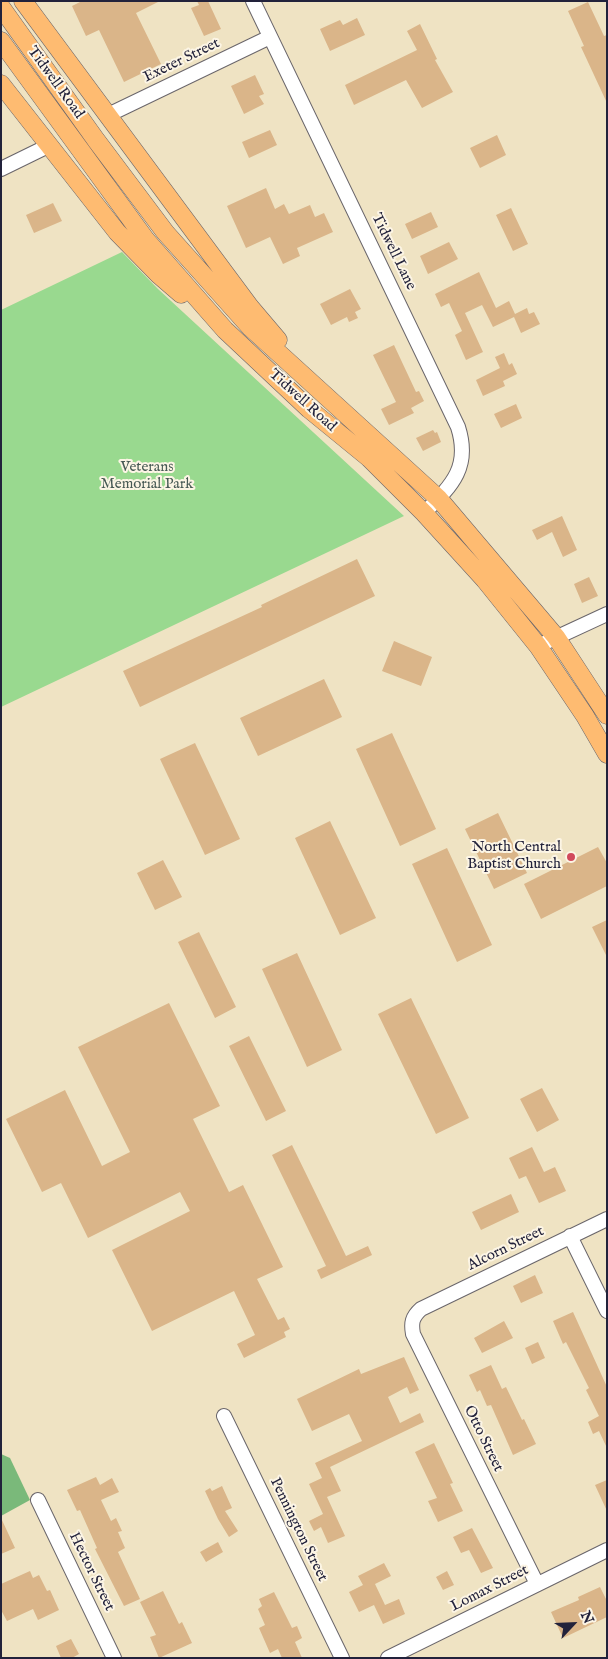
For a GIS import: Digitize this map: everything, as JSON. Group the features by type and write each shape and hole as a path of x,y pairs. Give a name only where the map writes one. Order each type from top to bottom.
{"main road":[{"path":"24,1 250,307 325,396"},
{"name":"Tidwell Road","path":"1,8 165,232 250,327 439,499 556,638 607,715"},
{"name":"Tidwell Road","path":"1,41 146,240 225,330 309,409 369,458 424,513 491,588 538,646 585,716 607,754"},
{"path":"1,84 117,232 159,275 225,330"}],"street":[{"name":"Tidwell Lane","path":"253,1 458,427 463,444 462,464 453,482 424,513"},
{"name":"Exeter Street","path":"108,115 270,37"},
{"path":"1,169 48,146"},
{"path":"538,646 607,614"},
{"name":"Alcorn Street","path":"421,1309 607,1219"},
{"path":"570,1236 607,1311"},
{"name":"Otto Street","path":"421,1309 413,1317 413,1334 537,1584"},
{"name":"Pennington Street","path":"224,1416 342,1658"},
{"name":"Hector Street","path":"38,1500 114,1658"},
{"name":"Lomax Street","path":"388,1658 607,1550"}],"green space":[{"name":"Veterans Memorial Park","path":"122,252 158,289 404,516 1,707 1,310"},
{"path":"1,1454 10,1458 30,1500 1,1516"}],"building":[{"path":"82,1 160,1 136,13 161,64 124,82 99,30 86,36 72,6"},
{"path":"197,1 208,1 221,29 204,36 191,8 199,5"},
{"path":"588,2 604,36 607,35 607,103 581,47 584,46 568,11"},
{"path":"357,18 365,35 330,51 320,29 340,20 343,25"},
{"path":"420,24 437,59 435,60 453,92 422,108 406,80 354,105 345,85 417,50 407,31"},
{"path":"255,75 264,94 259,96 264,104 244,114 231,86"},
{"path":"270,130 277,145 249,158 242,142"},
{"path":"497,135 506,155 480,168 470,148"},
{"path":"266,188 275,209 284,204 289,214 310,205 315,217 324,213 333,232 297,248 300,256 283,264 270,237 246,248 227,206"},
{"path":"53,203 62,221 34,233 26,215"},
{"path":"511,208 528,244 513,251 496,215"},
{"path":"431,212 438,227 412,239 405,224"},
{"path":"449,242 458,259 428,274 420,256"},
{"path":"479,272 496,308 509,301 515,314 527,308 529,314 534,312 540,324 521,333 514,317 493,327 482,305 465,313 483,352 466,360 455,335 462,331 449,303 441,307 435,294"},
{"path":"350,289 361,309 355,312 358,318 349,322 347,317 331,325 320,304"},
{"path":"394,345 416,392 419,391 424,401 411,408 414,413 389,425 381,409 396,402 373,355"},
{"path":"504,353 509,365 512,363 517,374 503,381 505,386 483,396 476,380 500,368 495,357"},
{"path":"516,404 522,418 501,428 494,414"},
{"path":"433,430 435,433 437,432 441,442 423,451 416,438"},
{"path":"562,516 577,550 563,557 552,532 537,540 532,530"},
{"path":"357,559 375,596 140,707 123,671 262,607 261,605"},
{"path":"589,577 598,596 582,603 574,584"},
{"path":"394,641 432,657 421,686 382,671"},
{"path":"324,679 342,717 258,756 240,718"},
{"path":"392,733 436,829 400,846 356,749"},
{"path":"195,743 240,839 205,855 160,759"},
{"path":"498,813 527,873 494,889 465,829"},
{"path":"330,821 376,918 340,935 295,838"},
{"path":"598,847 607,863 607,886 541,919 524,884"},
{"path":"447,848 492,945 457,962 412,864"},
{"path":"163,860 182,897 155,910 137,873"},
{"path":"607,920 607,957 592,927"},
{"path":"199,932 236,1007 215,1018 178,942"},
{"path":"297,953 342,1050 307,1067 262,969"},
{"path":"411,998 469,1118 436,1134 378,1014"},
{"path":"169,1003 220,1106 193,1119 229,1192 243,1185 283,1267 257,1279 278,1320 284,1317 290,1329 284,1332 286,1337 244,1358 237,1344 255,1335 234,1291 152,1331 112,1250 190,1211 180,1192 88,1238 61,1183 42,1192 6,1119 65,1090 102,1166 130,1152 78,1047"},
{"path":"249,1036 286,1111 266,1121 229,1046"},
{"path":"542,1088 559,1120 537,1132 520,1099"},
{"path":"292,1145 346,1256 368,1246 372,1255 321,1279 317,1270 326,1266 272,1155"},
{"path":"532,1147 544,1172 555,1167 566,1191 539,1203 526,1176 519,1179 509,1158"},
{"path":"511,1194 519,1212 481,1230 472,1212"},
{"path":"535,1275 543,1293 521,1303 513,1286"},
{"path":"573,1312 607,1387 607,1448 599,1431 593,1434 588,1422 599,1416 586,1390 589,1388 566,1342 563,1344 553,1321"},
{"path":"504,1321 513,1338 482,1353 474,1338"},
{"path":"538,1342 545,1358 532,1364 525,1348"},
{"path":"404,1357 419,1390 410,1394 407,1387 388,1397 400,1423 420,1413 424,1422 330,1467 341,1491 327,1497 345,1536 328,1543 321,1527 314,1531 309,1521 323,1514 309,1484 322,1478 315,1463 362,1441 349,1414 312,1431 297,1399 359,1369 361,1374"},
{"path":"491,1365 502,1389 506,1387 536,1444 513,1455 491,1405 487,1406 480,1390 477,1392 469,1375"},
{"path":"434,1443 453,1483 450,1484 463,1511 438,1522 428,1501 437,1498 415,1452"},
{"path":"96,1477 100,1485 112,1478 119,1492 101,1500 111,1521 116,1518 122,1531 118,1532 125,1548 118,1552 140,1599 124,1606 95,1549 97,1548 80,1510 77,1511 67,1490"},
{"path":"607,1480 607,1511 595,1485"},
{"path":"222,1486 232,1508 225,1511 238,1531 229,1537 205,1491 210,1488 212,1491"},
{"path":"1,1518 15,1548 1,1554"},
{"path":"472,1528 493,1568 481,1573 469,1550 461,1553 453,1537"},
{"path":"218,1542 223,1552 206,1562 200,1552"},
{"path":"384,1563 391,1576 375,1584 385,1605 399,1599 405,1614 383,1624 374,1605 359,1612 349,1592 363,1585 358,1576"},
{"path":"30,1571 33,1578 39,1575 47,1591 50,1590 59,1610 38,1620 33,1609 7,1621 1,1610 1,1584"},
{"path":"447,1571 454,1585 443,1590 436,1577"},
{"path":"600,1587 607,1601 607,1617 563,1638 551,1612 579,1600 578,1597"},
{"path":"163,1591 179,1624 182,1622 192,1643 159,1658 150,1637 156,1635 140,1602"},
{"path":"274,1592 292,1628 297,1626 302,1638 295,1642 302,1658 282,1658 278,1649 270,1653 259,1628 265,1625 258,1609 262,1606 259,1599"},
{"path":"71,1639 79,1654 72,1658 61,1658 56,1646"}],"place":[{"name":"North Central Baptist Church","path":"571,857"}]}
